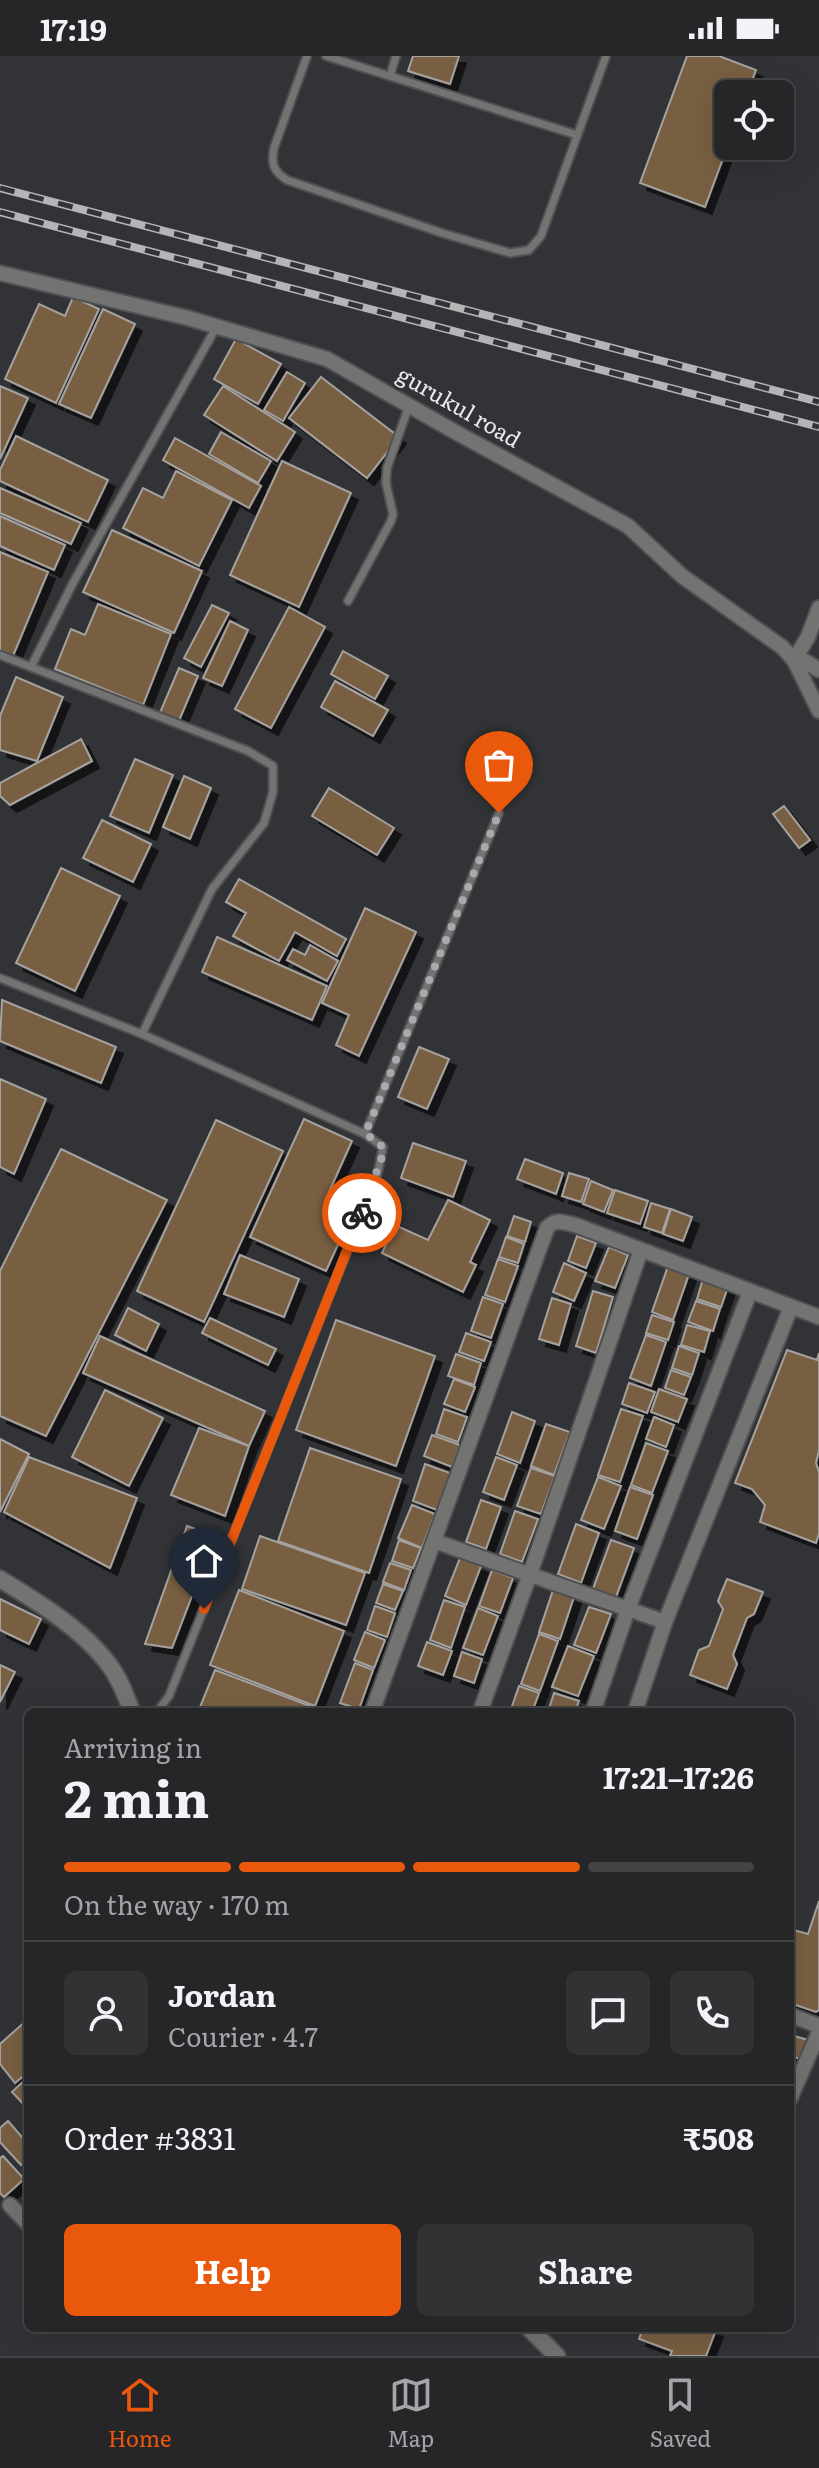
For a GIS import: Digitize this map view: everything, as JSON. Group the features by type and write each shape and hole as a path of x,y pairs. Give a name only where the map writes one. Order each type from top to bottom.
{"street":[{"name":"gurukul road","path":"0,273 217,326 327,359 628,526 682,576 795,658 819,711"},
{"path":"819,608 808,637 795,658 819,670"},
{"path":"373,1708 547,1228 554,1221 715,1276 819,1317"},
{"path":"481,1708 641,1250"},
{"path":"594,1708 628,1609 750,1292"},
{"path":"636,1708 665,1622 791,1307"},
{"path":"434,1541 665,1622"},
{"path":"0,1579 71,1628 100,1654 117,1678 130,1708"},
{"path":"794,2017 819,2029 794,2088"},
{"path":"10,2205 24,2220"},
{"path":"533,2332 557,2356"}],"lane":[{"path":"307,56 274,148 272,161 278,174 287,180 442,233 510,253 529,250 541,236 606,56"},
{"path":"326,56 577,135"},
{"path":"390,76 396,56"},
{"path":"31,667 73,583 217,326"},
{"path":"348,601 391,521 393,514 386,483 387,468 396,450 409,404"},
{"path":"0,655 248,751 273,766 273,792 264,823 212,889 142,1034"},
{"path":"365,1134 499,813"},
{"path":"0,978 142,1034 365,1134 383,1147 377,1176 169,1696 160,1708"}],"building":[{"path":"413,56 459,56 450,84 408,71"},
{"path":"687,56 719,56 756,70 752,80 714,80 714,160 722,160 705,207 640,183"},
{"path":"73,297 99,309 56,403 5,379 39,304 65,316"},
{"path":"103,309 135,324 91,418 59,404"},
{"path":"236,339 281,364 258,404 214,379"},
{"path":"287,372 305,383 283,421 264,410"},
{"path":"321,377 399,437 367,478 289,418"},
{"path":"0,386 28,398 0,459"},
{"path":"223,386 295,432 277,461 204,415"},
{"path":"221,432 271,461 258,483 209,454"},
{"path":"16,436 108,480 88,522 0,481 0,470"},
{"path":"175,438 261,486 249,508 163,460"},
{"path":"282,461 351,493 299,607 230,575"},
{"path":"176,471 232,500 199,566 123,528 143,488 163,498"},
{"path":"0,488 81,523 71,544 0,513"},
{"path":"0,516 65,545 54,570 0,546"},
{"path":"112,530 202,571 174,633 83,592"},
{"path":"0,552 48,572 13,656 0,650"},
{"path":"98,604 171,634 143,705 55,669 71,629 85,635"},
{"path":"212,605 229,613 201,667 184,658"},
{"path":"289,607 325,627 271,728 235,709"},
{"path":"230,621 248,630 222,686 203,678"},
{"path":"343,651 388,676 375,699 331,674"},
{"path":"179,668 198,676 178,723 159,715"},
{"path":"16,677 63,697 37,761 0,750 0,716"},
{"path":"335,681 388,710 373,736 321,707"},
{"path":"81,739 92,761 10,805 0,796 0,783"},
{"path":"135,759 173,775 149,833 110,816"},
{"path":"184,776 211,788 190,839 163,827"},
{"path":"329,788 394,828 377,855 312,816"},
{"path":"784,806 810,840 799,848 773,814"},
{"path":"102,820 151,844 133,882 83,858"},
{"path":"61,868 120,896 75,991 16,963"},
{"path":"239,879 346,939 337,956 295,932 279,961 233,936 246,913 226,902"},
{"path":"365,908 416,932 359,1056 336,1045 349,1015 322,1003"},
{"path":"217,937 327,986 312,1020 202,972"},
{"path":"310,945 338,961 327,981 287,960 293,949 305,955"},
{"path":"2,1000 116,1047 101,1083 0,1041"},
{"path":"419,1047 449,1059 427,1109 398,1097"},
{"path":"0,1079 46,1099 14,1174 0,1167"},
{"path":"304,1119 352,1141 329,1192 356,1205 326,1271 250,1237"},
{"path":"216,1120 283,1151 204,1322 137,1291"},
{"path":"413,1143 466,1161 453,1197 401,1178"},
{"path":"61,1149 167,1200 46,1436 0,1416 0,1271"},
{"path":"525,1159 563,1173 556,1194 517,1179"},
{"path":"569,1173 589,1179 581,1202 562,1196"},
{"path":"591,1181 613,1190 604,1212 583,1204"},
{"path":"615,1190 648,1201 640,1224 607,1213"},
{"path":"448,1200 490,1220 470,1262 476,1265 463,1292 382,1253 395,1225 428,1240"},
{"path":"651,1203 670,1209 662,1233 644,1227"},
{"path":"671,1209 692,1217 683,1241 663,1234"},
{"path":"514,1216 531,1222 525,1242 507,1236"},
{"path":"577,1236 596,1243 586,1268 568,1261"},
{"path":"506,1237 524,1244 518,1263 499,1257"},
{"path":"609,1247 628,1255 615,1288 595,1281"},
{"path":"240,1255 299,1279 284,1317 224,1294"},
{"path":"498,1259 518,1266 505,1302 485,1295"},
{"path":"564,1263 586,1273 574,1301 553,1292"},
{"path":"668,1266 689,1274 673,1320 652,1312"},
{"path":"703,1279 728,1287 721,1307 697,1299"},
{"path":"593,1291 613,1297 596,1353 576,1346"},
{"path":"483,1297 503,1304 491,1338 471,1331"},
{"path":"552,1298 571,1304 559,1345 539,1339"},
{"path":"696,1301 720,1309 713,1331 688,1322"},
{"path":"128,1308 159,1324 146,1351 115,1335"},
{"path":"652,1315 674,1322 668,1340 646,1333"},
{"path":"210,1318 276,1349 268,1365 202,1333"},
{"path":"336,1320 435,1356 396,1466 296,1430"},
{"path":"687,1325 710,1331 704,1352 681,1345"},
{"path":"466,1333 491,1342 484,1361 459,1352"},
{"path":"646,1335 666,1342 651,1386 630,1378"},
{"path":"100,1336 265,1411 249,1446 83,1373"},
{"path":"679,1346 699,1353 692,1375 672,1368"},
{"path":"787,1350 817,1360 819,1353 819,1450 816,1463 819,1472 819,1533 816,1543 760,1522 765,1505 752,1489 735,1483"},
{"path":"456,1354 481,1363 474,1385 448,1376"},
{"path":"671,1370 691,1377 684,1395 665,1388"},
{"path":"454,1379 475,1387 465,1412 444,1404"},
{"path":"629,1383 655,1392 647,1413 622,1404"},
{"path":"659,1389 687,1399 678,1422 651,1412"},
{"path":"105,1390 163,1418 129,1486 72,1457"},
{"path":"444,1409 467,1417 458,1442 436,1434"},
{"path":"621,1409 643,1416 620,1482 598,1475"},
{"path":"512,1412 535,1421 520,1463 497,1454"},
{"path":"654,1417 674,1425 666,1447 646,1439"},
{"path":"546,1424 570,1432 554,1475 531,1466"},
{"path":"199,1428 249,1446 225,1516 171,1495"},
{"path":"432,1435 460,1445 452,1467 424,1456"},
{"path":"0,1439 29,1454 0,1512"},
{"path":"646,1443 668,1451 652,1493 631,1485"},
{"path":"310,1448 401,1479 369,1573 278,1541"},
{"path":"29,1457 137,1498 110,1568 4,1512"},
{"path":"496,1457 517,1465 504,1500 483,1492"},
{"path":"425,1464 450,1473 437,1510 413,1501"},
{"path":"531,1468 555,1476 541,1514 517,1506"},
{"path":"598,1477 621,1486 604,1529 581,1520"},
{"path":"630,1487 653,1495 637,1539 615,1531"},
{"path":"481,1500 501,1507 486,1549 466,1542"},
{"path":"412,1505 435,1514 422,1548 398,1538"},
{"path":"515,1511 538,1519 522,1562 500,1554"},
{"path":"576,1524 599,1533 581,1583 558,1574"},
{"path":"187,1526 215,1536 172,1648 145,1644"},
{"path":"260,1536 365,1573 346,1625 242,1589"},
{"path":"399,1540 421,1548 413,1568 392,1561"},
{"path":"611,1540 634,1548 616,1597 593,1589"},
{"path":"460,1558 481,1566 466,1605 445,1596"},
{"path":"390,1563 411,1570 404,1590 383,1582"},
{"path":"492,1570 513,1578 500,1613 479,1606"},
{"path":"727,1579 763,1592 754,1614 747,1618 733,1655 737,1664 727,1689 690,1675 699,1650 709,1646 723,1609 718,1601"},
{"path":"383,1584 403,1591 395,1610 376,1603"},
{"path":"239,1590 344,1631 315,1706 210,1665"},
{"path":"553,1590 574,1597 560,1639 539,1632"},
{"path":"0,1599 41,1619 29,1644 0,1630"},
{"path":"444,1600 465,1607 451,1648 430,1640"},
{"path":"375,1606 395,1613 387,1637 367,1630"},
{"path":"589,1607 611,1614 596,1653 574,1645"},
{"path":"478,1608 498,1616 483,1655 463,1648"},
{"path":"365,1632 385,1640 374,1668 354,1660"},
{"path":"539,1634 558,1641 540,1691 521,1684"},
{"path":"427,1642 452,1651 443,1675 418,1666"},
{"path":"568,1646 594,1656 578,1696 552,1687"},
{"path":"462,1652 482,1659 474,1683 454,1676"},
{"path":"355,1663 373,1670 359,1708 340,1703"},
{"path":"0,1665 15,1672 0,1702"},
{"path":"215,1670 315,1708 200,1708"},
{"path":"519,1686 539,1693 533,1708 511,1708"},
{"path":"554,1693 579,1701 576,1708 549,1708"},
{"path":"819,1901 819,2010 816,2012 794,2004 794,1930 808,1934"},
{"path":"24,2023 24,2075 15,2083 0,2064 0,2044"},
{"path":"794,2036 811,2041 805,2060 794,2057"},
{"path":"24,2081 24,2105 12,2092"},
{"path":"8,2121 24,2139 24,2162 21,2165 0,2142 0,2128"},
{"path":"3,2156 24,2179 4,2197 0,2193 0,2158"},
{"path":"642,2332 715,2332 706,2356 670,2356 672,2351 639,2339"}],"railway":[{"path":"0,188 819,402"},
{"path":"0,212 819,427"}],"way so far":[{"path":"362,1213 384,1151 379,1142 365,1134 499,813"}],"route":[{"path":"204,1609 362,1213"}]}
